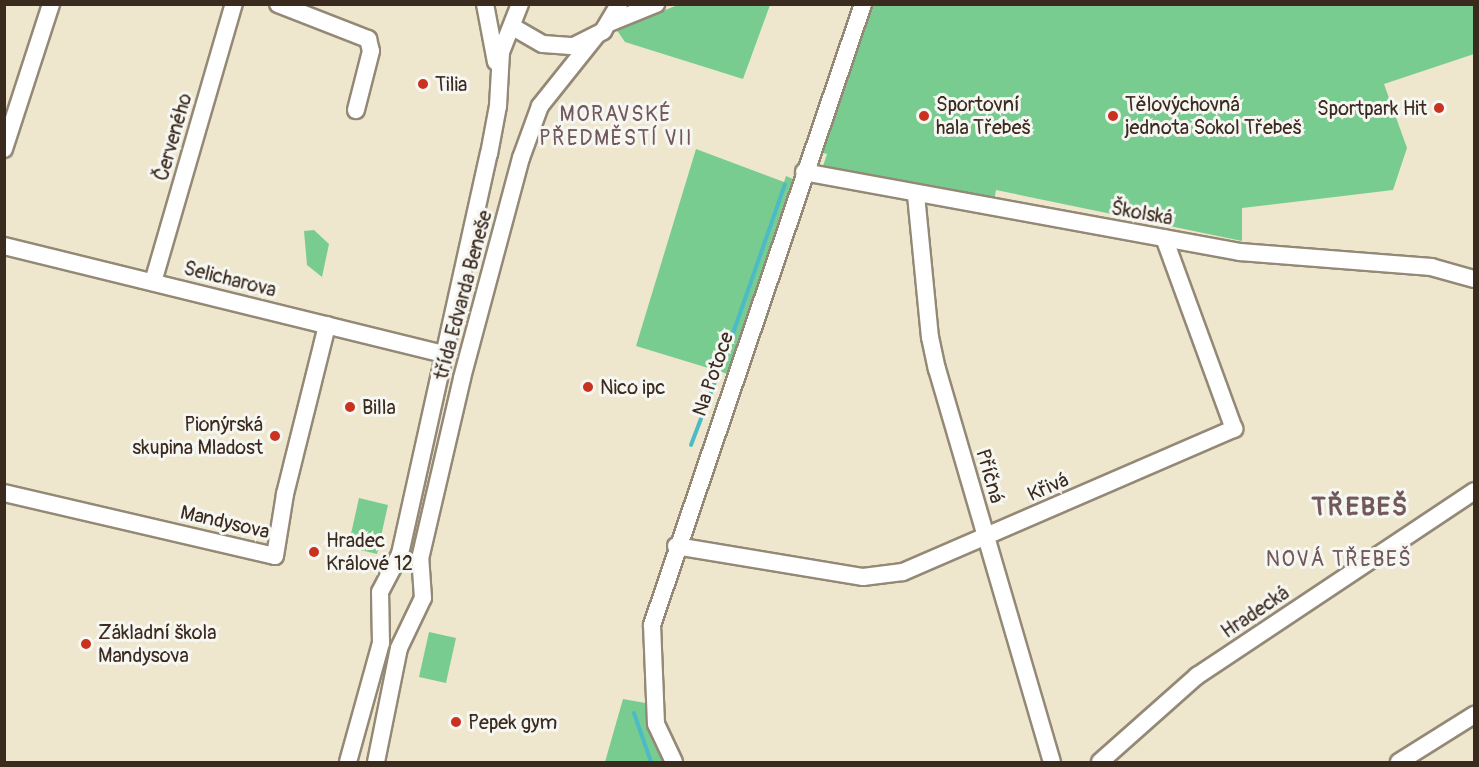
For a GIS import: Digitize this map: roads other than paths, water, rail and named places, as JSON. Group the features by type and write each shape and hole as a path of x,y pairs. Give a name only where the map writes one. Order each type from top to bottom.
{"street":[{"path":"4,149 51,4"},
{"name":"Červeného","path":"153,282 234,4"},
{"path":"278,4 368,39 371,51 356,110"},
{"path":"485,4 499,83"},
{"path":"609,23 619,4"},
{"path":"609,23 656,4"},
{"name":"Na Potoce","path":"674,762 656,724 652,625 676,546 863,4"},
{"path":"499,83 501,52 511,14 543,44 559,47 595,37"},
{"name":"třída Edvarda Beneše","path":"376,762 399,648 416,615 424,583 420,559 462,378 521,159 540,106 595,37 609,23"},
{"name":"třída Edvarda Beneše","path":"348,762 381,643 380,592 400,554 495,128 499,83"},
{"name":"Školská","path":"804,172 916,195 1240,252 1431,267 1474,279"},
{"name":"Příčná","path":"916,195 930,337 1052,762"},
{"name":"Křivá","path":"676,546 863,577 903,572 1234,429 1164,238"},
{"name":"Selicharova","path":"4,246 445,354"},
{"name":"Mandysova","path":"4,493 275,555 285,494 327,325"},
{"name":"Hradecká","path":"1100,762 1197,676 1474,491"},
{"path":"389,574 407,570 424,583"},
{"path":"380,608 388,622 395,625 404,624 416,615"},
{"path":"1399,762 1474,715"}],"waterway":[{"path":"723,362 785,184"},
{"path":"691,445 718,374"},
{"path":"634,713 651,762"}],"place":[{"name":"Tilia","path":"423,84"},
{"name":"Sportpark Hit","path":"1439,108"},
{"name":"Sportovní hala Třebeš","path":"924,116"},
{"name":"Tělovýchovná jednota Sokol Třebeš","path":"1113,116"},
{"name":"Nico ipc","path":"588,387"},
{"name":"Billa","path":"350,407"},
{"name":"Pionýrská skupina Mladost","path":"275,436"},
{"name":"Hradec Králové 12","path":"314,552"},
{"name":"Základní škola Mandysova","path":"86,644"},
{"name":"Pepek gym","path":"456,722"}],"district":[{"name":"MORAVSKÉ PŘEDMĚSTÍ VII","path":"616,127"},
{"name":"TŘEBEŠ","path":"1360,508"},
{"name":"NOVÁ TŘEBEŠ","path":"1339,560"}]}
